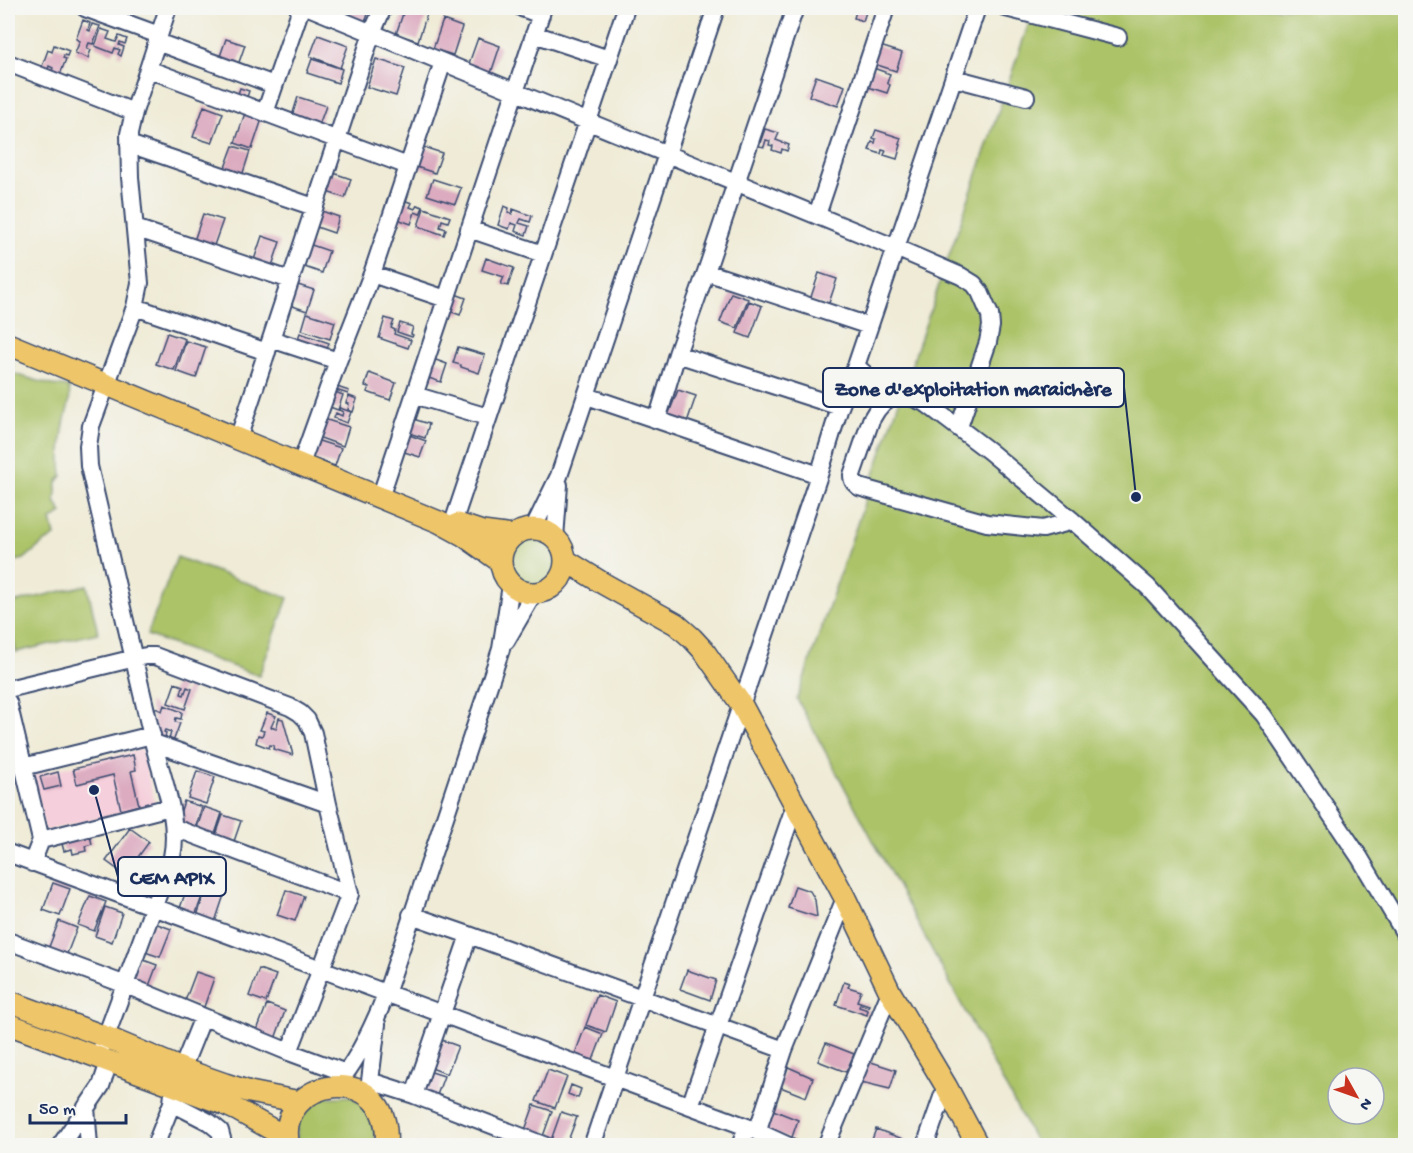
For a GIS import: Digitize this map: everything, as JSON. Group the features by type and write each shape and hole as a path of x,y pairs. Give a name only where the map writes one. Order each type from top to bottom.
{"main road":[{"path":"8,344 380,498 446,522 482,532 545,531 555,538 562,548 565,560 563,573 546,591 534,594 522,592 511,585 504,575 501,562 502,552 507,544 523,533"},
{"path":"446,522 501,562"},
{"path":"565,560 676,624 704,651 741,704 845,898 890,992 946,1086 978,1146"},
{"path":"556,583 604,584"},
{"path":"8,1001 106,1037 176,1086 250,1092 300,1102"},
{"path":"8,1024 239,1111 288,1142"},
{"path":"288,1142 288,1125 300,1102 316,1090 340,1079 348,1086 360,1090 370,1089 383,1114 387,1139 406,1146"}],"street":[{"path":"85,8 274,85"},
{"path":"60,1146 101,1086 106,1037 172,857 174,843 175,828 89,466 88,446 91,426 135,307 140,283 130,177 129,134 168,8"},
{"path":"265,112 301,8"},
{"path":"311,8 817,215 961,276 974,284 990,315 991,326 988,342 959,427"},
{"path":"238,439 336,139 372,33 383,8"},
{"path":"380,498 542,11 522,8"},
{"path":"446,522 488,417 626,8"},
{"path":"555,538 560,476 716,8"},
{"path":"657,420 677,354 795,8"},
{"path":"817,215 886,8"},
{"path":"1006,8 1118,37"},
{"path":"592,1146 840,407 954,78 971,10"},
{"path":"534,34 609,59"},
{"path":"301,464 372,274 443,62"},
{"path":"8,63 134,112"},
{"path":"148,69 408,166"},
{"path":"954,78 1026,97"},
{"path":"129,144 314,207"},
{"path":"135,228 290,280"},
{"path":"469,229 543,254"},
{"path":"706,272 869,326"},
{"path":"372,274 446,299"},
{"path":"135,307 269,346 338,361"},
{"path":"677,354 840,407"},
{"path":"856,366 891,397"},
{"path":"414,395 488,417"},
{"path":"1073,521 1043,529 987,524 859,487 852,479 852,475 871,420 883,403 891,397 901,395 917,399 959,427 1073,521 1148,587 1264,715 1360,858 1406,936"},
{"path":"587,396 819,475"},
{"path":"523,533 560,476"},
{"path":"8,941 126,985 289,1052 340,1079 378,1014 386,994 501,649 511,585"},
{"path":"501,649 534,594"},
{"path":"8,689 135,658 155,656 290,707 307,720 313,733 350,894 289,1052"},
{"path":"8,702 41,840 32,862"},
{"path":"23,767 153,739 328,804"},
{"path":"690,1106 795,805"},
{"path":"41,840 170,807"},
{"path":"175,828 350,894"},
{"path":"8,853 752,1129 789,1146"},
{"path":"740,1146 752,1129 845,898"},
{"path":"411,915 470,934 784,1050"},
{"path":"414,1095 470,934"},
{"path":"826,1146 890,992"},
{"path":"378,1014 370,1089 414,1095 546,1146"},
{"path":"155,1146 203,1017"},
{"path":"176,1086 220,1131 224,1146"},
{"path":"925,1146 946,1086"},
{"path":"86,1107 89,1146"}],"shaded area":[{"path":"142,749 155,805 45,831 33,775"}],"green space":[{"path":"1034,8 1405,8 1405,1145 1037,1145 797,699"},
{"path":"8,363 13,365 11,373 52,385 69,387 69,398 62,444 62,476 57,482 55,501 62,513 51,520 55,536 24,559 10,562 8,566"},
{"path":"528,536 538,536 551,543 558,556 558,566 551,579 538,586 528,586 519,582 512,575 508,566 508,556 512,547 519,540"},
{"path":"177,557 288,598 259,676 147,635"},
{"path":"87,585 98,633 16,652 8,604"},
{"path":"350,1096 365,1106 372,1116 376,1145 297,1145 297,1121 306,1107 319,1098"}],"building":[{"path":"347,8 370,8 365,23 344,16"},
{"path":"405,8 427,14 418,41 396,34"},
{"path":"857,8 867,9 863,21 854,18"},
{"path":"83,20 90,23 88,30 90,31 92,24 100,26 93,44 89,43 87,48 91,50 88,58 75,53 80,41 76,39"},
{"path":"443,20 462,27 453,55 433,49"},
{"path":"101,29 110,32 107,39 116,42 119,36 127,39 125,44 120,42 119,45 124,47 121,56 118,54 120,50 115,48 113,53 95,46"},
{"path":"318,35 348,46 340,68 310,56"},
{"path":"478,38 500,46 490,76 467,69"},
{"path":"226,39 245,45 237,68 218,62"},
{"path":"871,43 902,53 896,71 865,61"},
{"path":"54,45 69,51 67,56 64,55 63,58 66,59 58,80 50,77 53,68 49,66 46,75 40,72 48,50 52,52"},
{"path":"312,59 342,69 338,83 307,73"},
{"path":"376,59 405,68 396,96 367,87"},
{"path":"868,66 890,74 887,93 862,85"},
{"path":"816,76 845,86 838,106 809,96"},
{"path":"240,88 249,91 246,100 237,97"},
{"path":"298,97 326,106 319,125 292,116"},
{"path":"204,106 223,113 212,143 193,137"},
{"path":"245,113 262,119 252,149 235,143"},
{"path":"765,129 779,133 776,140 789,145 787,151 782,149 781,153 772,150 773,146 769,145 770,141 766,140 764,147 759,146"},
{"path":"876,130 901,138 897,159 884,155 886,151 882,150 881,154 869,150 872,142 875,143 876,139 873,138"},
{"path":"414,144 442,153 435,173 407,164"},
{"path":"233,146 250,151 241,179 223,173"},
{"path":"322,169 351,179 345,198 315,188"},
{"path":"433,179 461,188 455,204 427,195"},
{"path":"397,198 412,203 410,207 415,209 417,205 423,207 420,214 415,212 411,224 392,217"},
{"path":"504,206 509,208 508,212 512,214 513,209 532,216 530,222 521,219 519,223 529,226 526,235 515,231 517,225 511,223 509,229 498,225"},
{"path":"310,207 339,217 334,233 305,223"},
{"path":"424,208 450,217 448,222 442,220 440,227 446,229 444,235 418,226"},
{"path":"203,214 223,220 212,251 193,244"},
{"path":"262,236 280,242 270,272 252,266"},
{"path":"297,240 329,251 322,273 290,262"},
{"path":"486,258 514,268 508,286 501,284 504,277 482,270"},
{"path":"819,273 837,279 828,306 810,300"},
{"path":"285,281 314,290 307,311 278,301"},
{"path":"442,289 466,298 460,315 436,306"},
{"path":"731,293 748,299 737,328 720,322"},
{"path":"749,301 762,306 750,338 737,333"},
{"path":"307,313 335,322 330,339 302,330"},
{"path":"385,318 394,321 391,328 395,330 394,334 411,340 408,348 379,338"},
{"path":"400,323 413,327 412,337 397,332"},
{"path":"167,333 185,339 174,370 156,364"},
{"path":"300,333 329,343 323,359 294,350"},
{"path":"186,341 206,347 196,378 176,371"},
{"path":"458,347 485,355 479,373 453,363"},
{"path":"422,355 447,364 441,382 416,374"},
{"path":"369,373 396,383 390,400 367,392 369,387 365,386"},
{"path":"334,386 349,391 348,394 336,390 335,392 343,395 338,410 327,406"},
{"path":"678,390 696,396 686,425 667,418"},
{"path":"349,396 357,399 353,412 348,410 349,404 346,403"},
{"path":"340,408 351,412 347,423 334,418 336,413 342,416 343,412 339,410"},
{"path":"404,416 429,424 425,438 399,430"},
{"path":"321,418 349,427 343,446 315,436"},
{"path":"398,431 426,441 420,457 392,448"},
{"path":"316,440 341,448 335,466 309,457"},
{"path":"175,683 183,686 181,694 184,695 187,687 192,689 185,709 168,703"},
{"path":"149,703 162,711 164,705 182,712 181,719 176,718 175,722 180,723 173,742 169,740 171,732 165,730 164,743 158,742"},
{"path":"267,713 276,716 271,727 276,729 279,718 283,719 293,755 273,749 274,746 270,745 269,748 256,743 258,735 262,736 264,731 260,730"},
{"path":"133,755 136,770 131,771 139,805 121,810 113,775 77,784 73,769"},
{"path":"197,771 215,777 206,804 188,798"},
{"path":"58,772 61,786 44,790 40,777"},
{"path":"184,801 202,807 194,832 176,826"},
{"path":"204,807 222,813 213,840 195,834"},
{"path":"223,815 241,821 232,847 214,841"},
{"path":"130,828 149,842 125,875 106,861"},
{"path":"90,836 92,844 85,846 86,851 73,854 72,849 64,851 62,844"},
{"path":"189,882 205,888 195,916 179,911"},
{"path":"53,883 70,889 60,916 43,910"},
{"path":"795,886 810,891 815,900 817,917 788,908"},
{"path":"206,889 224,895 215,922 197,916"},
{"path":"286,890 304,896 295,921 277,915"},
{"path":"90,896 106,902 94,931 78,925"},
{"path":"105,907 122,913 112,942 95,936"},
{"path":"59,921 77,928 65,959 47,952"},
{"path":"152,922 171,929 160,957 142,951"},
{"path":"138,958 157,965 147,991 128,984"},
{"path":"259,969 276,975 266,1002 249,996"},
{"path":"687,970 716,980 710,1000 680,989"},
{"path":"196,972 214,978 204,1007 185,1001"},
{"path":"844,982 850,984 848,987 861,991 857,1001 869,1005 868,1007 860,1004 859,1007 868,1010 867,1015 836,1005"},
{"path":"597,995 616,1002 606,1032 586,1025"},
{"path":"267,1004 285,1011 275,1039 256,1033"},
{"path":"585,1027 603,1034 593,1060 575,1054"},
{"path":"436,1038 458,1046 447,1074 426,1066"},
{"path":"826,1043 854,1054 846,1072 818,1061"},
{"path":"868,1061 896,1070 890,1089 861,1082"},
{"path":"786,1066 813,1078 806,1097 778,1086"},
{"path":"425,1070 444,1076 436,1098 417,1091"},
{"path":"548,1070 567,1077 555,1108 536,1101"},
{"path":"571,1085 581,1089 578,1098 568,1094"},
{"path":"534,1105 552,1111 542,1139 524,1133"},
{"path":"768,1108 798,1120 791,1140 760,1129"},
{"path":"561,1112 577,1117 566,1146 551,1140"},
{"path":"876,1129 903,1139 901,1146 870,1145"}],"place":[{"name":"Zone d'exploitation maraichère","path":"1136,497"},
{"name":"CEM APIX","path":"94,790"}]}
